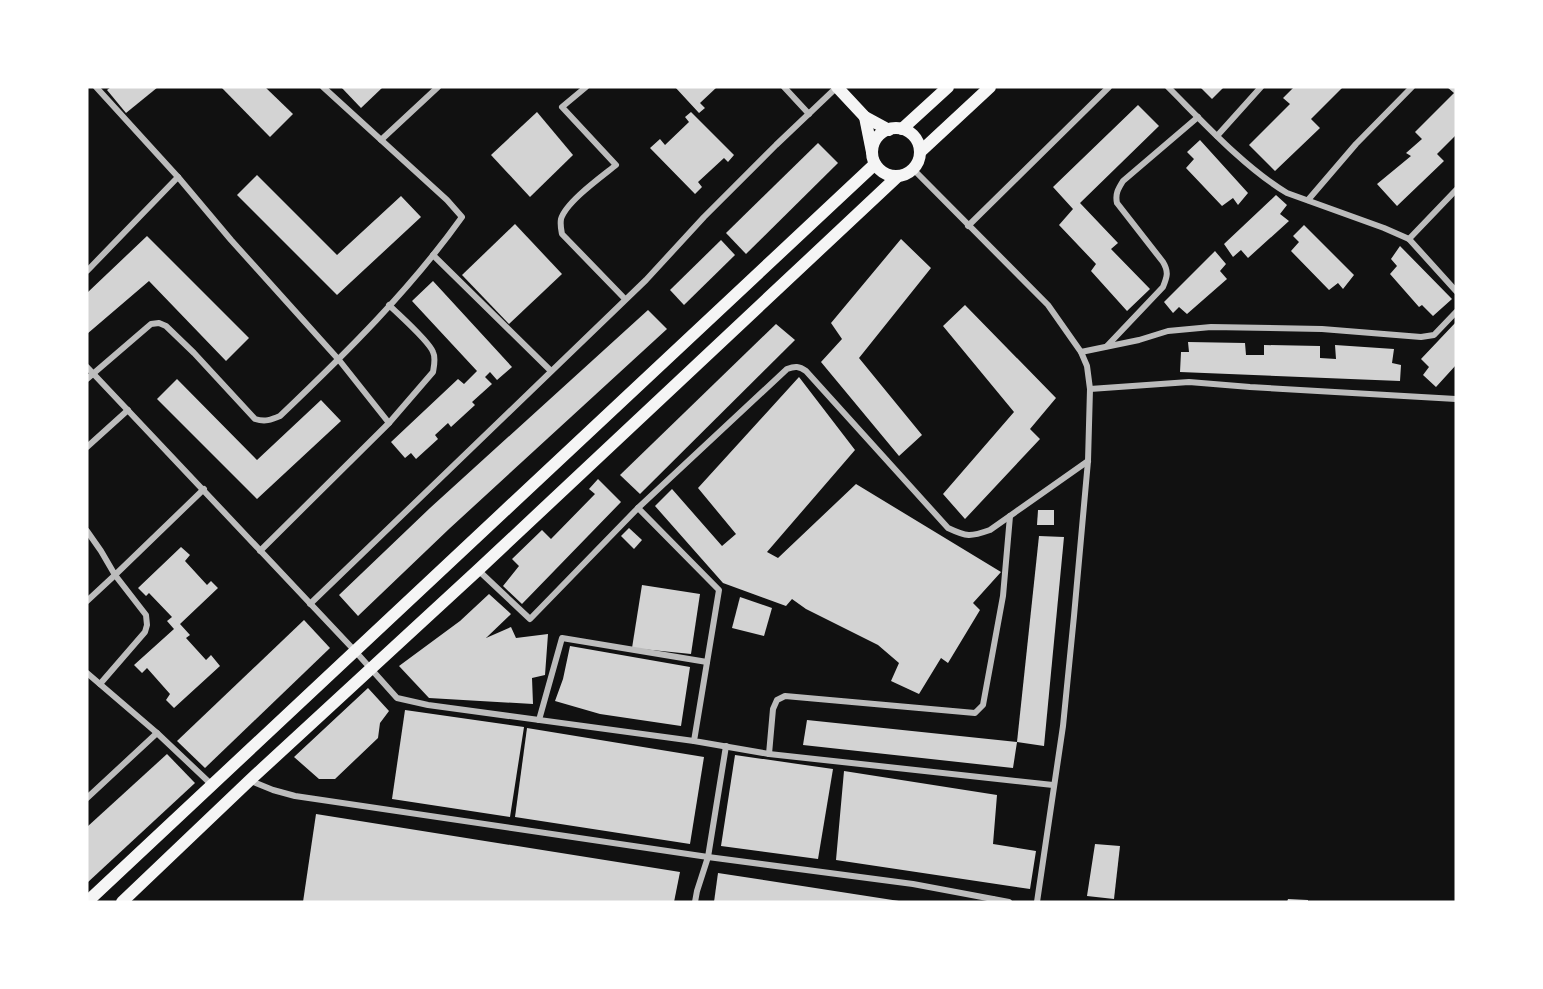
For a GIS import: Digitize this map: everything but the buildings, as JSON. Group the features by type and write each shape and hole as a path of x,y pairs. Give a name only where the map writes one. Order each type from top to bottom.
{"main road":[{"path":"122,902 898,176 913,169 920,152 915,137 909,132 865,117 837,87"},
{"path":"874,160 873,148 880,135 895,129 948,87"},
{"path":"920,152 990,87"},
{"path":"865,117 874,160 880,170 898,176"},
{"path":"87,902 874,160"}],"street":[{"path":"96,87 339,360 389,423"},
{"path":"101,93 107,87"},
{"path":"87,379 151,324 159,323 166,326 194,353 255,419 269,421 280,416 339,360 433,255 462,217 447,200 323,87"},
{"path":"381,140 438,87"},
{"path":"586,87 562,107 616,165 568,207 563,214 560,226 562,234 625,299"},
{"path":"784,87 809,114"},
{"path":"310,604 646,280 704,217 837,87"},
{"path":"968,226 1108,87"},
{"path":"1168,87 1217,136 1274,185 1287,193 1409,239 1456,291"},
{"path":"1217,136 1261,87"},
{"path":"1308,200 1356,144 1412,87"},
{"path":"1107,346 1163,287 1167,276 1167,269 1163,262 1117,203 1118,189 1123,181 1198,117"},
{"path":"913,169 1048,305 1081,352 1088,366 1090,389 1088,461 1065,704 1037,902"},
{"path":"87,271 178,177"},
{"path":"1409,239 1456,190"},
{"path":"433,255 551,371"},
{"path":"260,551 389,423 433,372 434,354 429,345 389,305"},
{"path":"1081,352 1139,340 1168,331 1211,327 1322,329 1421,337 1434,335 1456,312"},
{"path":"478,570 530,619 638,508 787,369 793,367 801,366 948,528 963,535 975,535 990,530 1088,461"},
{"path":"87,367 204,489 397,698 428,705 769,753 1053,785"},
{"path":"1090,389 1189,382 1456,399"},
{"path":"87,447 128,410"},
{"path":"87,601 204,489"},
{"path":"638,508 718,590 694,741"},
{"path":"769,753 773,709 777,700 785,696 975,712 979,710 983,705 1003,597 1010,516"},
{"path":"87,531 115,575 146,615 147,625 145,632 100,684"},
{"path":"539,720 562,638 707,662"},
{"path":"87,673 157,732 212,785"},
{"path":"87,798 157,732"},
{"path":"695,902 708,857 726,746"},
{"path":"250,780 295,796 708,857 913,884 992,901 1009,902"}]}
